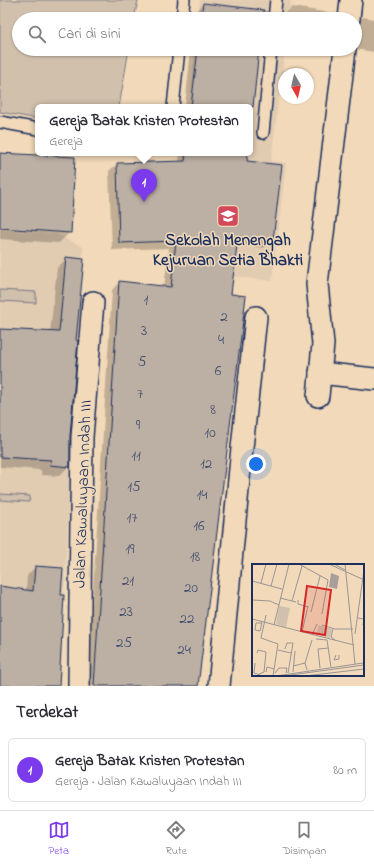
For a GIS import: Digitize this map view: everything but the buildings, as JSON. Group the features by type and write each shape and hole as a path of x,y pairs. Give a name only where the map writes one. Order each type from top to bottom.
{"street":[{"path":"350,12 351,0"},
{"path":"318,396 323,344 317,284 344,56"},
{"name":"Jalan Kawaluyaan Indah III","path":"79,686 82,436 93,302"},
{"path":"219,686 256,317"},
{"path":"320,373 374,380"}],"lane":[{"path":"183,12 184,0"},
{"path":"275,12 276,0"},
{"path":"173,104 178,56"},
{"path":"263,133 270,56"},
{"path":"0,122 35,128"}],"shaded area":[{"path":"0,0 138,0 135,12 12,12 12,56 128,56 120,104 35,104 35,118 0,112"},
{"path":"200,0 291,0 289,12 199,12"},
{"name":"Sekolah Menengah Kejuruan Setia Bhakti","path":"194,56 284,56 283,68 278,68 278,104 271,161 286,163 272,281 171,269 184,156 253,156 253,104 189,104"},
{"path":"0,230 56,234 83,247 59,686 0,686"},
{"path":"0,290 36,292 36,303 0,301"},
{"path":"0,494 30,496 29,502 0,500"}],"place":[{"name":"Gereja Batak Kristen Protestan","path":"144,202"},
{"name":"Sekolah Menengah Kejuruan Setia Bhakti","path":"228,216"}]}
